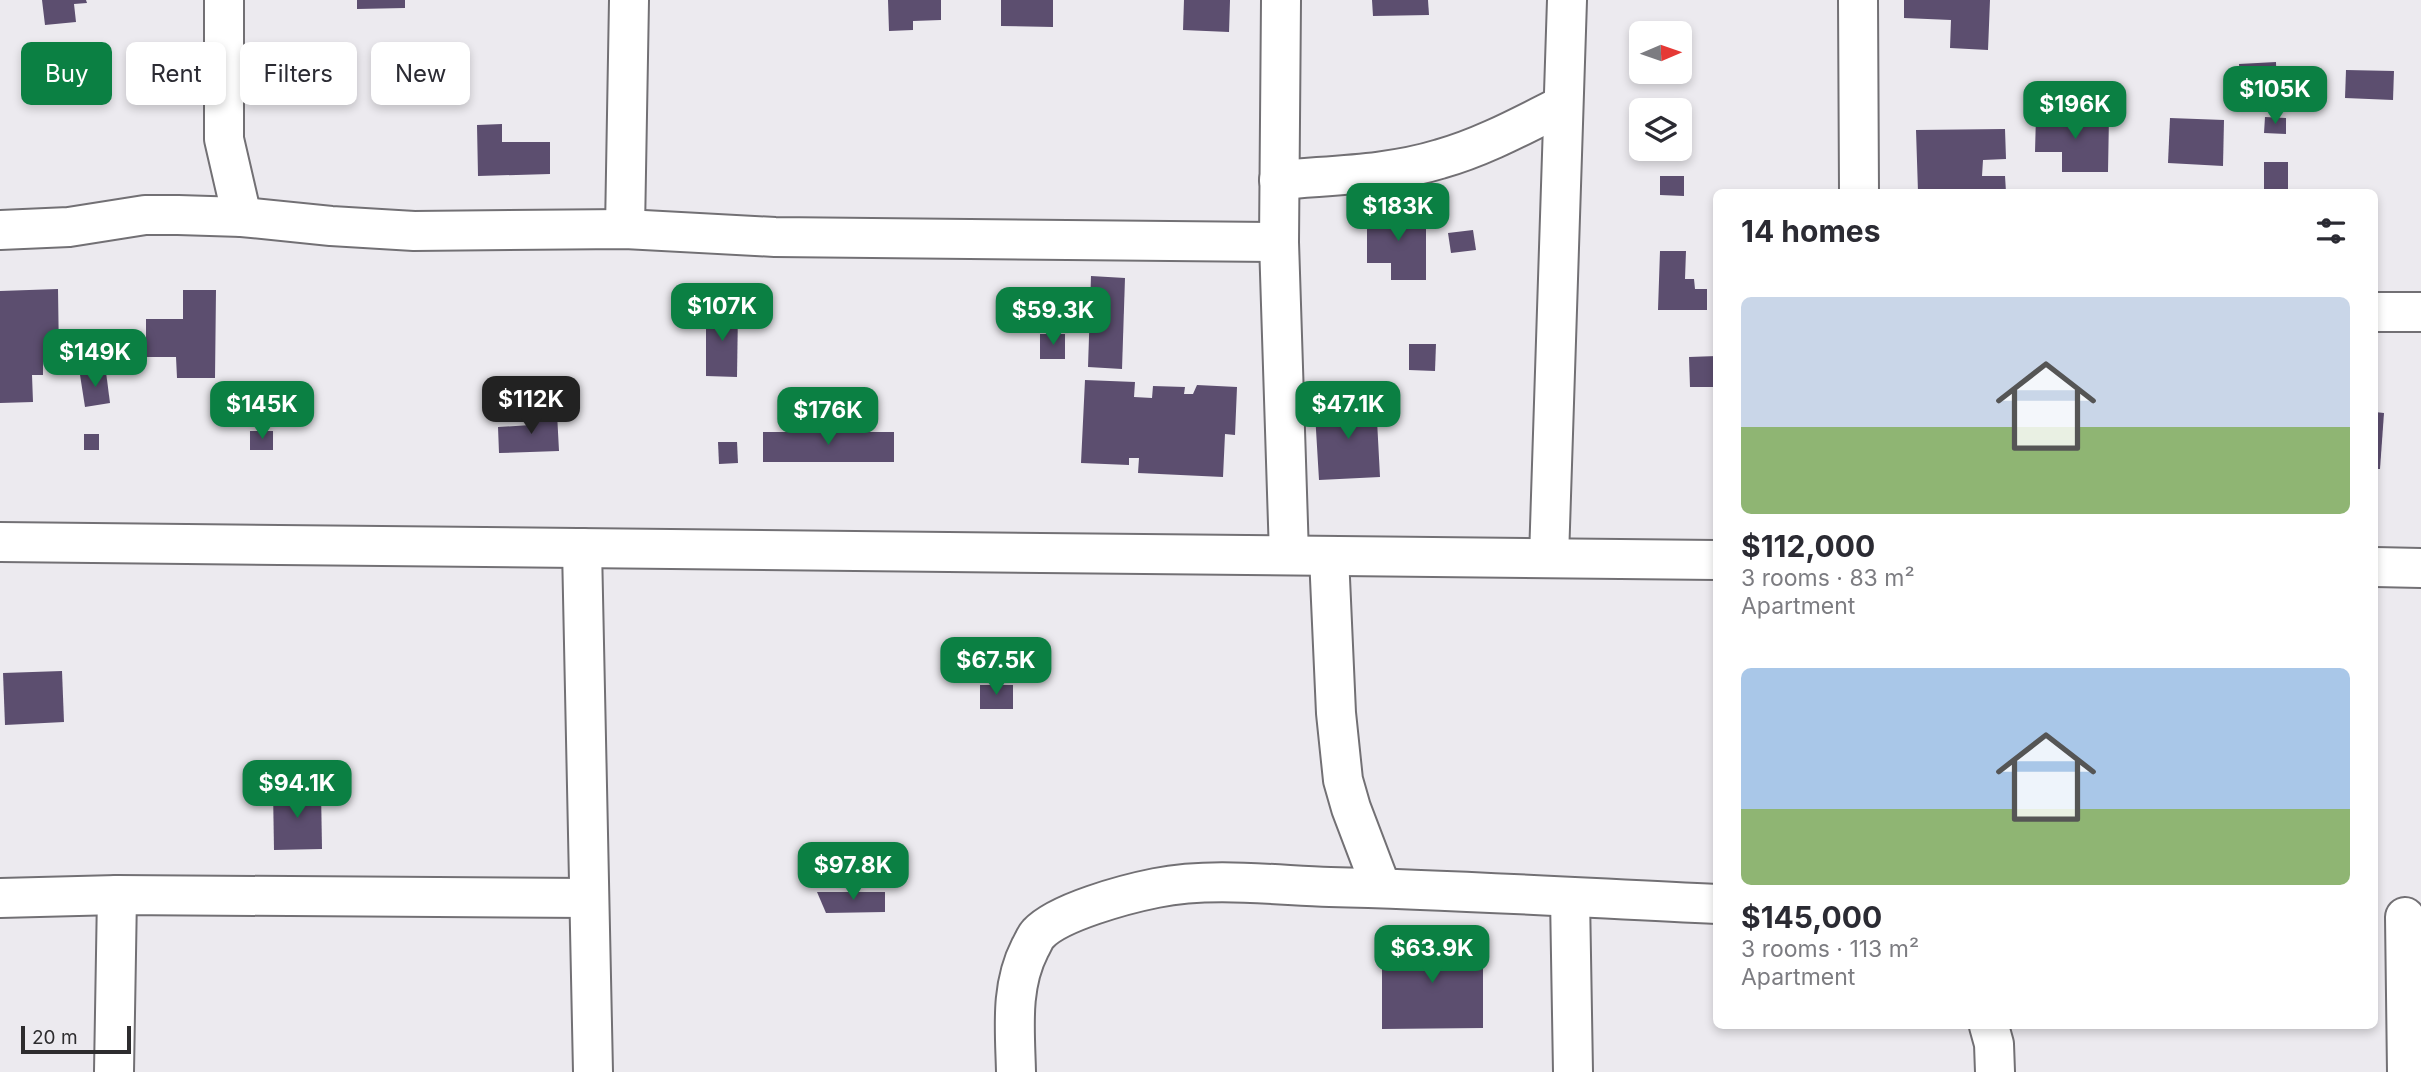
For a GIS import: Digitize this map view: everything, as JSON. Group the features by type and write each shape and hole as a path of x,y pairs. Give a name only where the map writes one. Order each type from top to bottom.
{"street":[{"path":"224,0 223,139 242,217"},
{"path":"625,229 629,0"},
{"path":"1281,0 1279,242 1289,555"},
{"path":"1549,558 1567,0"},
{"path":"1857,0 1859,189"},
{"path":"1279,180 1370,173 1440,159 1483,144 1563,105"},
{"path":"0,230 69,227 145,215 242,217 414,231 625,229 775,237 1279,242"},
{"path":"2378,312 2421,312"},
{"path":"0,542 1713,560"},
{"path":"582,548 593,1072"},
{"path":"1329,556 1336,713 1343,780 1381,887"},
{"path":"1016,1072 1014,1016 1017,982 1024,959 1038,934 1057,920 1083,909 1157,888 1205,883 1381,887 1713,904"},
{"path":"0,898 117,895 589,898"},
{"path":"114,1072 117,895"},
{"path":"1570,897 1573,1072"},
{"path":"2400,917 2407,1072"},
{"path":"1990,1029 1994,1044 1995,1072"}],"building":[{"path":"42,0 86,0 87,3 74,4 76,22 45,25"},
{"path":"357,0 405,0 405,8 357,9"},
{"path":"888,0 941,0 941,20 913,21 913,30 889,31"},
{"path":"1001,0 1053,0 1053,27 1001,26"},
{"path":"1184,0 1230,0 1229,32 1183,30"},
{"path":"1372,0 1428,0 1429,15 1373,16"},
{"path":"1904,0 1990,0 1988,50 1950,48 1951,20 1904,18"},
{"path":"2276,62 2277,95 2241,97 2239,64"},
{"path":"2346,70 2394,71 2393,100 2345,98"},
{"path":"2036,115 2109,116 2108,172 2062,172 2062,152 2035,152"},
{"path":"2265,117 2286,118 2286,134 2264,133"},
{"path":"2170,118 2224,120 2223,166 2168,163"},
{"path":"502,124 502,142 550,142 550,174 478,176 477,125"},
{"path":"2005,129 2006,159 1983,160 1982,176 2005,176 2006,189 1918,189 1916,130"},
{"path":"2264,162 2288,162 2288,189 2264,189"},
{"path":"1660,176 1684,176 1684,196 1660,195"},
{"path":"1367,211 1426,211 1426,280 1391,280 1391,263 1367,263"},
{"path":"1473,230 1476,250 1451,253 1448,233"},
{"path":"1660,251 1686,251 1685,279 1694,279 1695,289 1707,289 1707,310 1658,310"},
{"path":"1091,276 1125,278 1122,369 1088,367"},
{"path":"58,289 59,357 43,357 43,375 32,375 33,402 0,403 0,291"},
{"path":"183,290 216,290 215,378 177,378 176,357 146,357 146,319 183,319"},
{"path":"706,310 738,310 737,377 706,376"},
{"path":"1040,334 1065,334 1065,359 1040,359"},
{"path":"1409,344 1436,344 1435,371 1409,370"},
{"path":"1713,356 1713,387 1690,387 1689,357"},
{"path":"106,372 110,403 85,407 80,375"},
{"path":"1085,380 1135,382 1134,397 1152,398 1153,386 1185,387 1184,394 1193,394 1197,385 1237,387 1235,435 1225,434 1223,477 1138,473 1139,458 1129,458 1129,465 1081,463"},
{"path":"1376,401 1380,477 1319,480 1315,413 1326,412 1332,403"},
{"path":"2378,412 2384,413 2378,469"},
{"path":"557,413 559,451 499,453 498,427 531,425 530,415"},
{"path":"250,431 273,431 273,450 250,450"},
{"path":"763,432 894,432 894,462 763,462"},
{"path":"84,434 99,434 99,450 84,450"},
{"path":"718,442 737,442 738,463 719,464"},
{"path":"62,671 64,722 5,725 3,673"},
{"path":"980,685 1013,685 1013,709 980,709"},
{"path":"273,790 321,790 322,849 274,850"},
{"path":"817,892 885,892 885,912 826,913"},
{"path":"1382,942 1483,942 1483,1028 1382,1029"}]}
